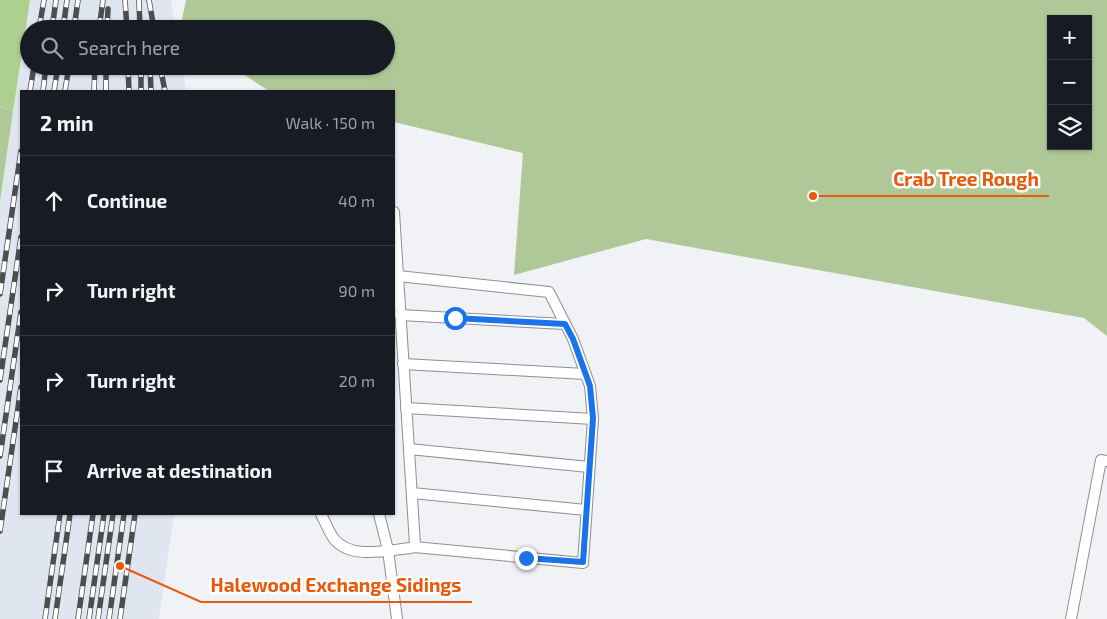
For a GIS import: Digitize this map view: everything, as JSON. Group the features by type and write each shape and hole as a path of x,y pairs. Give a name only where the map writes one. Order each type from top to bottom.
{"lane":[{"path":"395,228 414,547"},
{"path":"322,515 334,539 345,547 358,552 414,547 582,563 593,418 590,386 552,296 547,291 398,276"},
{"path":"400,315 565,324"},
{"path":"403,364 585,374"},
{"path":"406,408 593,418"},
{"path":"409,449 589,467"},
{"path":"1071,619 1101,460 1107,461"},
{"path":"412,493 586,510"},
{"path":"379,515 388,550 397,619"}],"shaded area":[{"path":"30,0 171,0 174,20 27,20"},
{"path":"20,67 20,75 183,75 186,90 20,90 20,515 174,515 159,619 0,619 0,201"}],"green space":[{"path":"0,0 30,0 27,20 20,20 20,66 13,112 0,106"},
{"path":"186,0 1107,0 1107,336 1084,318 646,239 514,275 523,153 395,122 395,90 267,90 245,75 395,75 395,20 182,20"},
{"path":"0,106 13,112 0,201"}],"railway":[{"path":"41,20 44,0"},
{"path":"53,20 56,0"},
{"path":"64,20 67,0"},
{"path":"75,20 78,0"},
{"path":"100,20 103,0"},
{"path":"125,0 126,20"},
{"path":"139,0 140,20"},
{"path":"149,0 152,20"},
{"path":"107,20 108,9"},
{"path":"30,90 33,75"},
{"path":"43,90 45,75"},
{"path":"54,90 57,75"},
{"path":"65,90 68,75"},
{"path":"94,90 95,75"},
{"path":"106,75 106,90"},
{"path":"128,75 129,90"},
{"path":"141,75 141,90"},
{"path":"150,75 151,90"},
{"path":"162,75 165,90"},
{"path":"0,294 20,158"},
{"path":"0,380 20,244"},
{"path":"0,456 20,319"},
{"path":"0,531 20,394"},
{"path":"45,619 60,515"},
{"path":"55,619 70,515"},
{"path":"78,619 93,515"},
{"path":"89,619 104,515"},
{"path":"98,619 113,515"},
{"path":"109,619 124,515"},
{"path":"120,619 135,515"}],"place":[{"name":"Crab Tree Rough","path":"813,196"},
{"name":"Halewood Exchange Sidings","path":"120,566"}],"route":[{"path":"455,318 565,324 573,339 590,386 593,418 583,563 526,558"}]}
